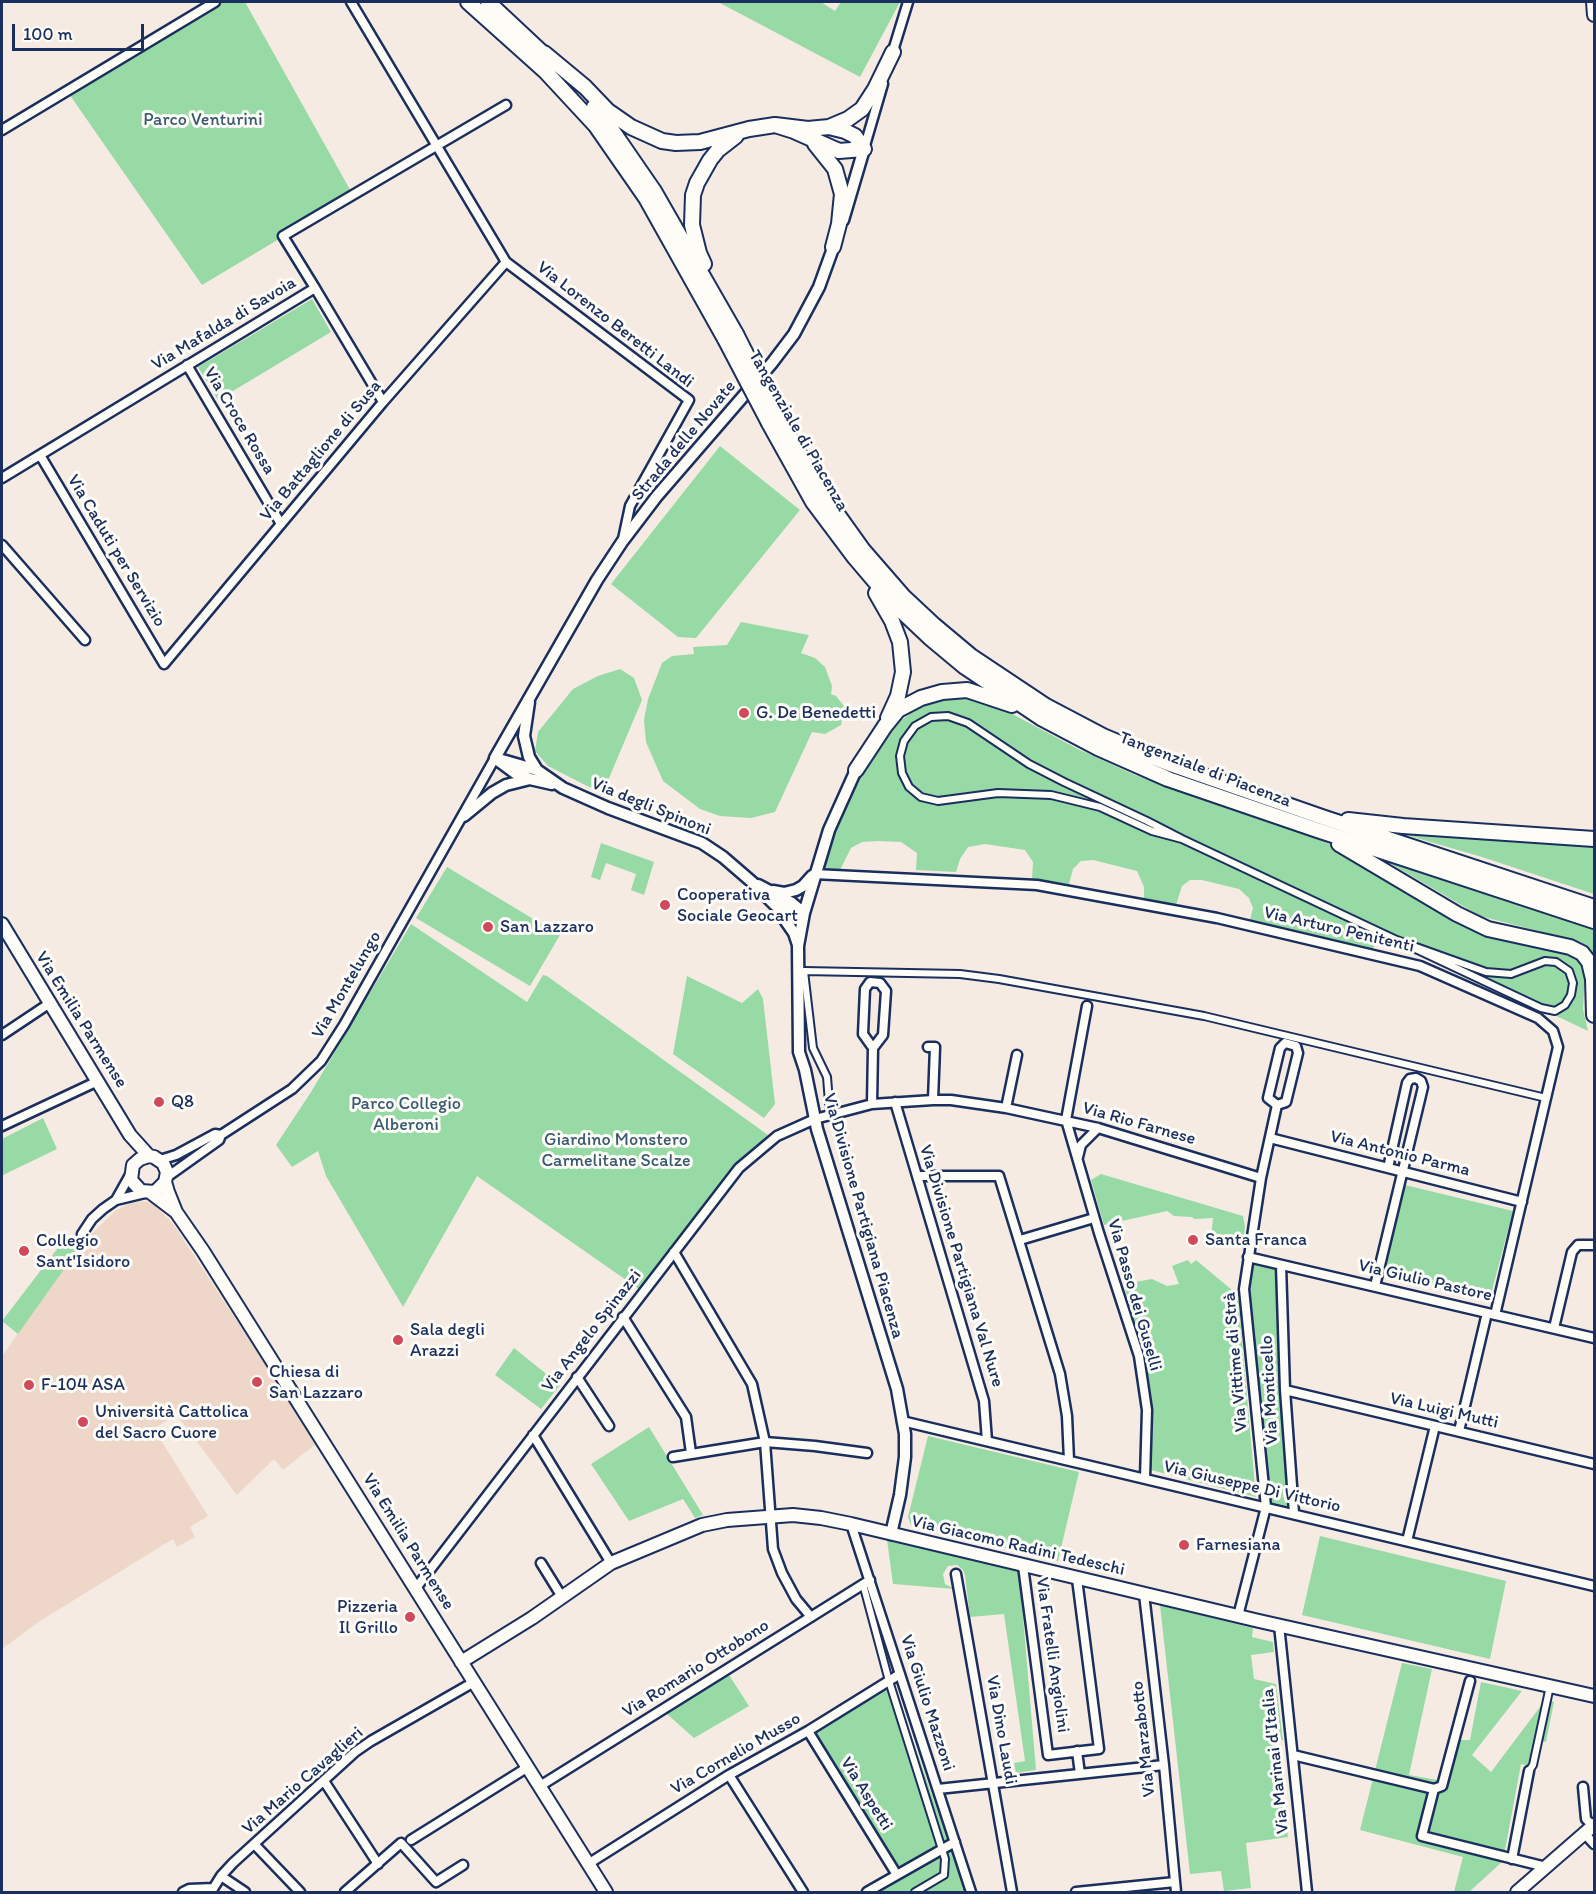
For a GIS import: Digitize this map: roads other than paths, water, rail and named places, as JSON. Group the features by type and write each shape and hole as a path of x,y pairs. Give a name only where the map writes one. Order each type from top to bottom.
{"highway":[{"name":"Tangenziale di Piacenza","path":"468,2 545,71 596,126 646,198 730,336"},
{"name":"Tangenziale di Piacenza","path":"488,2 544,53 603,117 654,191 773,419 813,502 855,558 895,605 965,668 1041,718 1098,748 1168,779 1594,921"},
{"path":"830,128 862,109 875,89 893,52"},
{"path":"544,53 585,87 608,111 646,136 662,141 700,142 774,125 845,131 855,136 864,149"},
{"path":"774,125 839,151 864,149"},
{"path":"730,336 699,253 692,225 692,209 697,183 710,160 732,139 749,129"},
{"path":"809,138 835,169 842,194 834,247"},
{"name":"Tangenziale di Piacenza","path":"773,419 863,550 903,596 933,625 972,656 1046,706 1103,736 1170,764 1594,907"},
{"path":"855,558 892,621 900,642 903,672 898,696 885,726"},
{"path":"856,770 898,710 921,698 942,692 967,690 996,699 1041,718"},
{"path":"1322,817 1403,826 1594,839"},
{"path":"1317,830 1457,914 1488,929 1570,947 1582,953 1589,962 1593,979 1594,1015"}],"main road":[{"path":"1593,2 1594,15"},
{"name":"Via Emilia Parmense","path":"2,924 130,1135 166,1167 166,1180 176,1212 416,1588 588,1863 603,1891"},
{"name":"Via Emilia Parmense","path":"130,1135 132,1170 136,1188 148,1193 176,1212"},
{"path":"132,1170 140,1159 154,1158"},
{"path":"148,1193 160,1190 166,1180"},
{"name":"Via Giacomo Radini Tedeschi","path":"461,1662 532,1618 611,1563 702,1525 770,1516 806,1516 851,1524 1077,1579 1594,1696"},
{"path":"1517,1893 1591,1828"}],"street":[{"path":"2,130 215,2"},
{"name":"Via Lorenzo Beretti Landi","path":"351,2 506,262 689,400 630,506 622,542"},
{"name":"Strada delle Novate","path":"464,816 530,694 622,542 657,496 772,363 794,334 819,287 854,189 908,2"},
{"name":"Via Mafalda di Savoia","path":"2,476 315,288 283,236 506,105"},
{"name":"Via Battaglione di Susa","path":"164,664 383,402 506,262"},
{"path":"315,288 383,402"},
{"name":"Via Croce Rossa","path":"187,365 281,524"},
{"name":"Via Caduti per Servizio","path":"40,455 164,664"},
{"path":"2,546 85,640"},
{"path":"464,816 506,784 533,775 524,736 530,694"},
{"path":"1182,839 1152,831 1100,807 1050,795 998,793 938,801 921,797 909,786 902,773 900,756 904,741 915,726 931,717 948,716 968,723 1038,768 1182,839 1391,938 1541,1008 1555,1011 1565,1005 1571,995 1573,983 1569,971 1556,962 1545,961 1511,974 1486,972 1391,938"},
{"name":"Via degli Spinoni","path":"495,758 521,764 533,775 608,808 702,843 723,857 775,905 788,912 804,913"},
{"name":"Via Divisione Partigiana Piacenza","path":"856,770 829,830 804,913 798,946 799,1052 815,1119 897,1389 905,1457 900,1495 891,1534"},
{"name":"Via Montelungo","path":"166,1180 219,1140 221,1135 292,1089 321,1062 340,1033 464,816"},
{"path":"771,891 784,893 795,890 803,886 814,874"},
{"name":"Via Arturo Penitenti","path":"814,874 1037,885 1217,918 1419,966 1538,1018 1552,1031 1558,1047 1522,1202 1459,1431"},
{"name":"Via degli Spinoni","path":"752,882 771,891 804,913"},
{"path":"775,905 794,933 798,946"},
{"path":"830,1115 827,1077 813,1048 804,971 960,974 999,979 1204,1016 1546,1098"},
{"path":"872,1104 873,1048 883,1035 886,991 880,983 870,982 865,989 863,1034 873,1048"},
{"path":"2,1035 50,1004"},
{"name":"Via Passo dei Guselli","path":"1087,1006 1066,1120 1094,1218 1139,1356 1147,1410 1145,1478"},
{"name":"Via Vittime di Strà","path":"1285,1043 1296,1046 1298,1053 1286,1102 1277,1105 1268,1098 1280,1048 1285,1043"},
{"path":"928,1047 934,1047 933,1100"},
{"path":"1006,1108 1017,1055"},
{"path":"1375,1286 1423,1087 1421,1081 1416,1078 1410,1079 1407,1083 1388,1168"},
{"path":"2,1126 98,1081"},
{"name":"Via Rio Farnese","path":"815,1119 872,1104 895,1102 933,1100 1006,1108 1098,1128 1261,1178"},
{"name":"Via Divisione Partigiana Val Nure","path":"895,1102 984,1401 987,1441"},
{"name":"Via Vittime di Strà","path":"1238,1616 1266,1507 1244,1289 1261,1178 1277,1105"},
{"name":"Via Angelo Spinazzi","path":"416,1588 740,1168 777,1136 815,1119"},
{"path":"1077,1160 1081,1145 1098,1128"},
{"name":"Via Montelungo","path":"154,1158 176,1155 215,1134 221,1135"},
{"name":"Via Antonio Parma","path":"1270,1138 1522,1202"},
{"path":"117,1200 132,1170"},
{"path":"917,1176 999,1176 1060,1374 1067,1416 1070,1460"},
{"path":"82,1234 103,1209 117,1200 148,1193"},
{"path":"1020,1240 1094,1218"},
{"path":"1554,1328 1572,1252 1578,1245 1594,1245"},
{"path":"674,1252 752,1384 765,1442 773,1550 782,1574 796,1599 811,1617"},
{"name":"Via Giulio Pastore","path":"1248,1257 1594,1338"},
{"name":"Via Monticello","path":"1281,1265 1285,1390 1294,1513"},
{"path":"623,1317 686,1417 691,1453"},
{"path":"577,1377 609,1426"},
{"name":"Via Luigi Mutti","path":"1285,1390 1594,1464"},
{"name":"Via Giuseppe Di Vittorio","path":"902,1421 1594,1586"},
{"path":"1407,1541 1435,1426"},
{"path":"532,1435 611,1563"},
{"path":"673,1457 765,1442 867,1453"},
{"name":"Via Giulio Mazzoni","path":"851,1524 866,1582 900,1674 971,1893"},
{"path":"541,1563 562,1597"},
{"name":"Via Fratelli Angiolini","path":"1023,1566 1048,1755 1077,1751"},
{"name":"Via Dino Laudi","path":"956,1574 1012,1893"},
{"path":"1077,1579 1099,1749 1077,1751 1080,1774"},
{"path":"866,1582 889,1681 945,1859 944,1875 915,1893"},
{"name":"Via Romario Ottobono","path":"540,1786 866,1582"},
{"name":"Via Marzabotto","path":"1144,1594 1176,1893"},
{"name":"Via Marinai d'Italia","path":"1279,1625 1307,1893"},
{"name":"Via Cornelio Musso","path":"588,1863 729,1775 808,1731 900,1674"},
{"path":"1293,1755 1434,1789 1442,1785 1470,1681"},
{"name":"Via Mario Cavaglieri","path":"212,1890 221,1876 355,1752 474,1682"},
{"path":"1512,1859 1529,1771 1533,1765 1550,1686"},
{"name":"Via Aspetti","path":"808,1731 897,1875"},
{"path":"938,1789 1164,1765"},
{"path":"411,1840 528,1767"},
{"path":"729,1775 803,1893"},
{"path":"324,1780 378,1864"},
{"path":"1583,1787 1586,1819 1591,1828 1594,1844"},
{"path":"1434,1789 1422,1836 1546,1867"},
{"path":"867,1893 955,1842"},
{"path":"345,1893 401,1843 436,1882 463,1865"},
{"path":"255,1845 300,1893"},
{"path":"221,1876 245,1893"},
{"path":"1076,1893 1175,1882"},
{"path":"183,1893 189,1889 212,1890"}],"place":[{"name":"G. De Benedetti","path":"744,713"},
{"name":"Cooperativa Sociale Geocart","path":"665,905"},
{"name":"San Lazzaro","path":"488,927"},
{"name":"Q8","path":"159,1102"},
{"name":"Santa Franca","path":"1193,1240"},
{"name":"Collegio Sant'Isidoro","path":"24,1251"},
{"name":"Sala degli Arazzi","path":"398,1340"},
{"name":"Chiesa di San Lazzaro","path":"257,1382"},
{"name":"F-104 ASA","path":"29,1385"},
{"name":"Università Cattolica del Sacro Cuore","path":"83,1422"},
{"name":"Farnesiana","path":"1184,1545"},
{"name":"Pizzeria Il Grillo","path":"410,1617"}],"park label":[{"name":"Parco Venturini","path":"203,120"},
{"name":"Parco Collegio Alberoni","path":"406,1114"},
{"name":"Giardino Monstero Carmelitane Scalze","path":"616,1150"}]}
